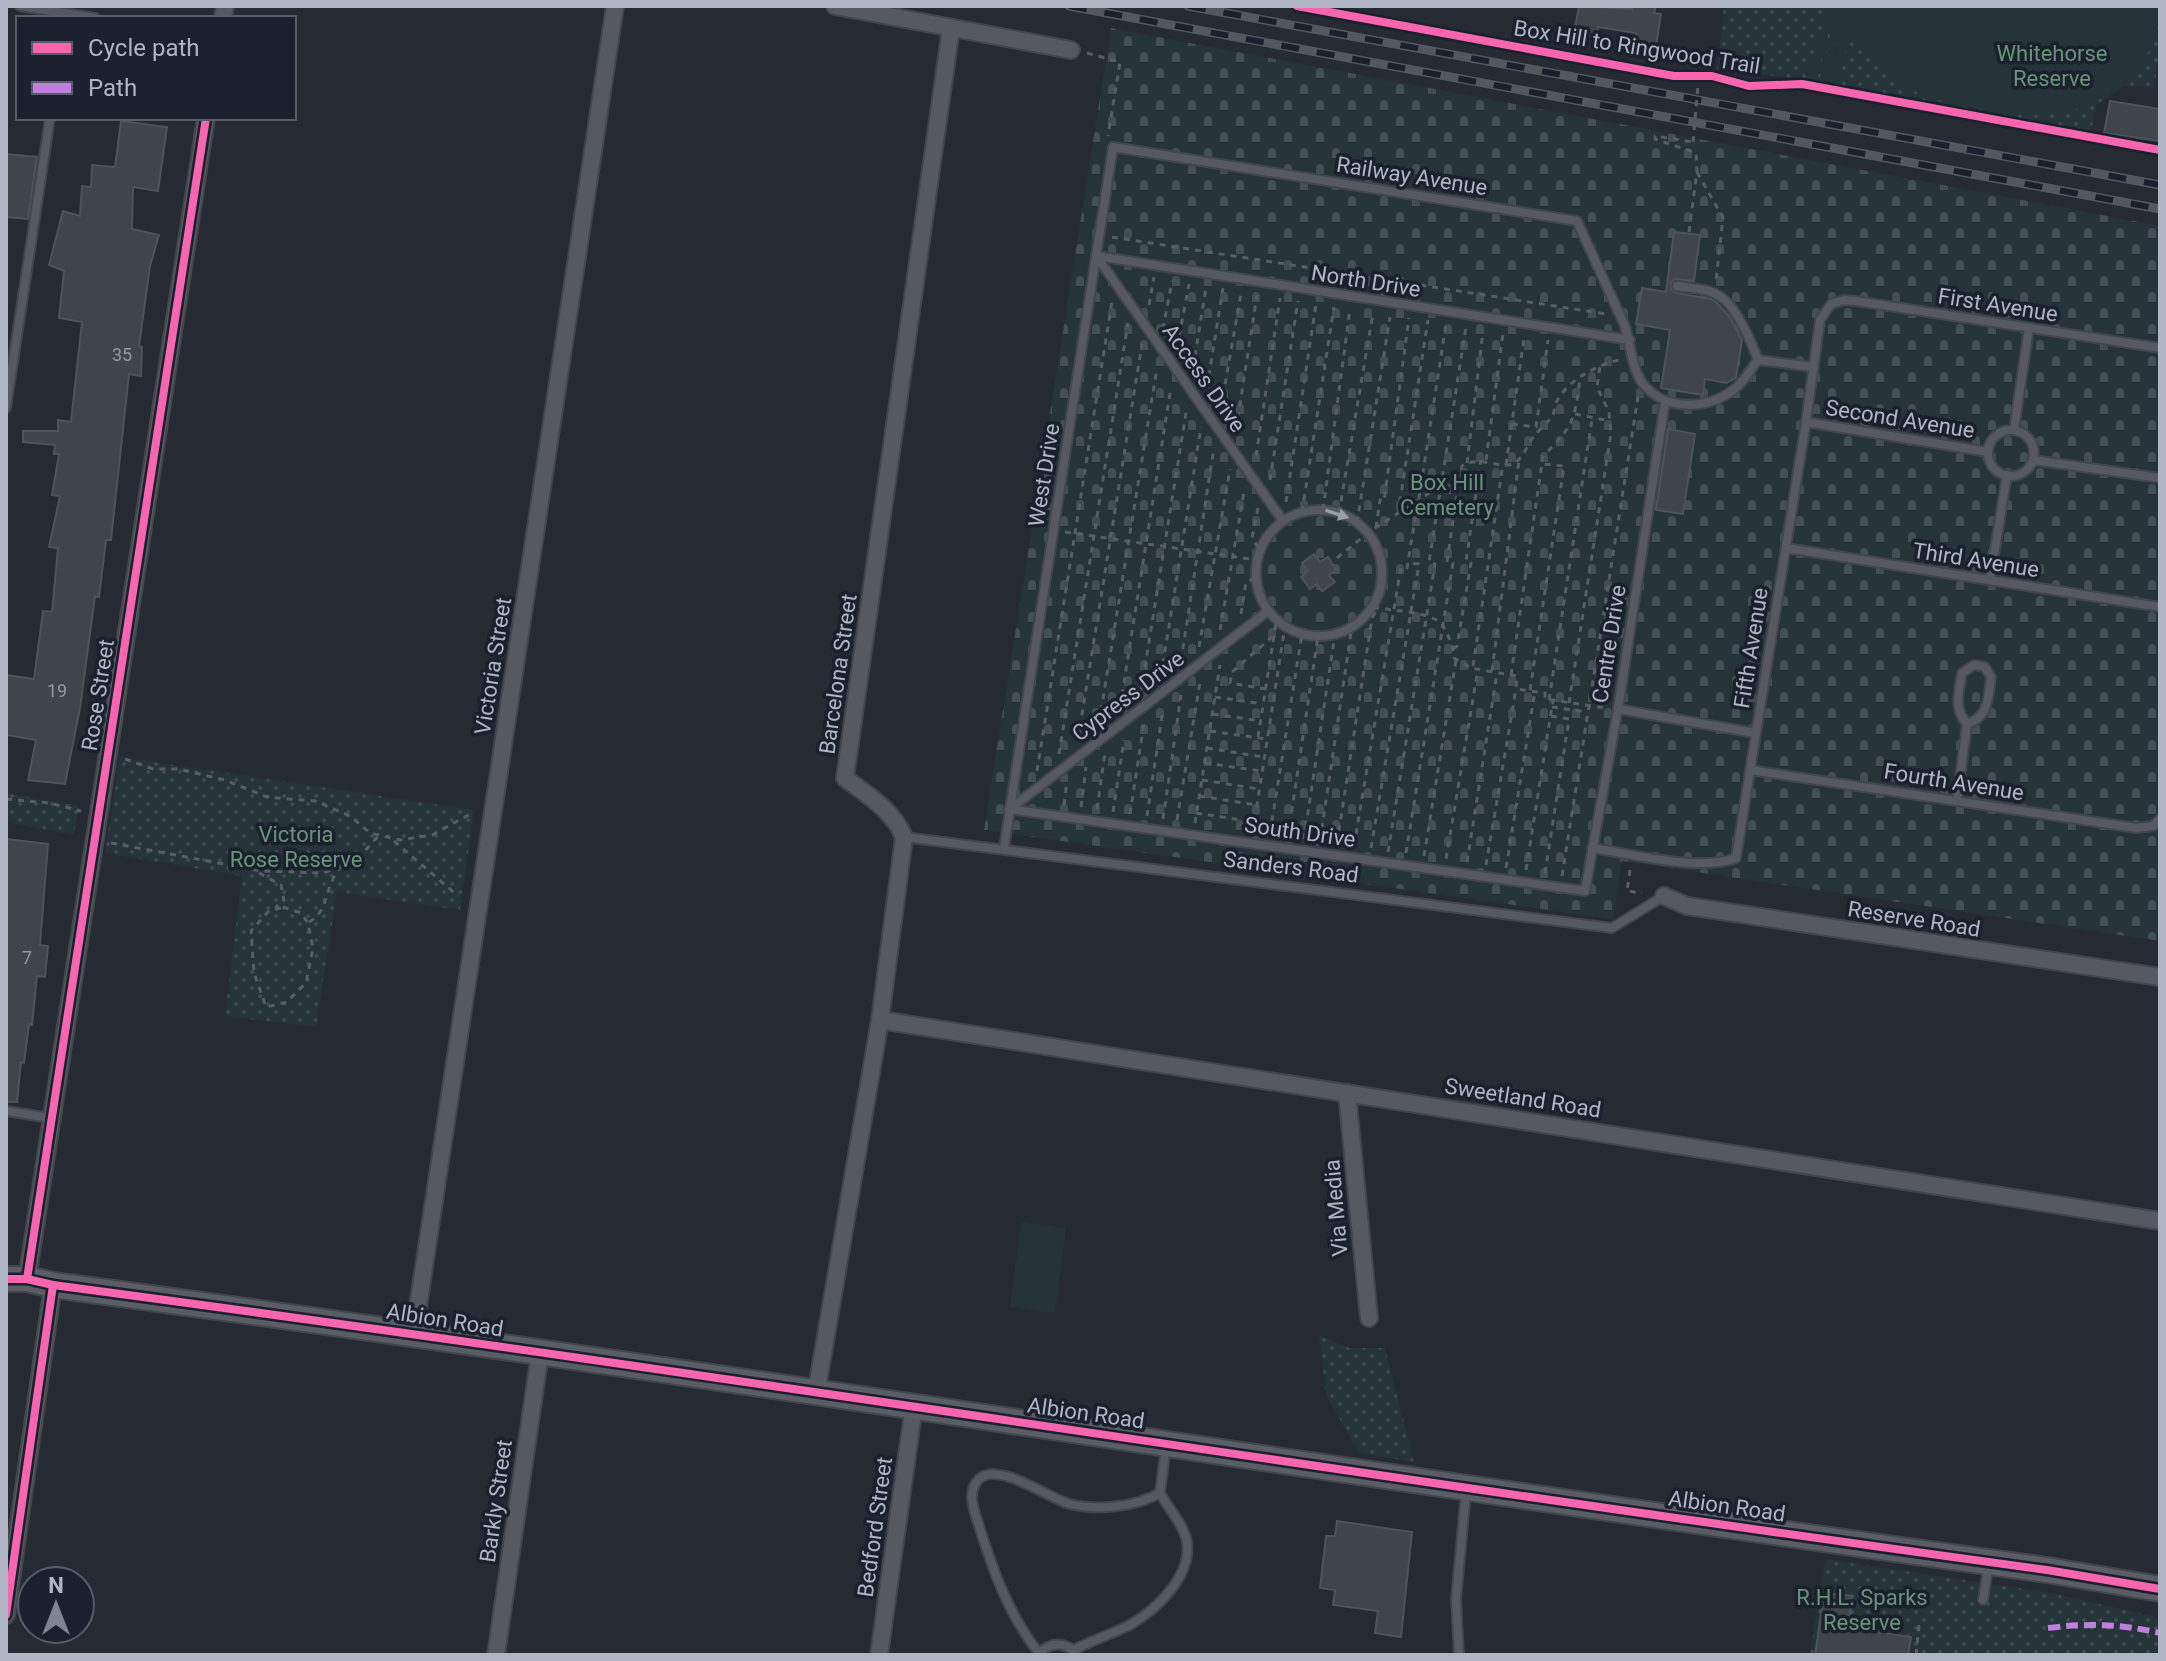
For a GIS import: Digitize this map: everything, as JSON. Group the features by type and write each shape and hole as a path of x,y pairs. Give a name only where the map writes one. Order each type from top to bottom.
{"street":[{"name":"Victoria Street","path":"414,1333 615,6"},
{"path":"835,6 1071,50"},
{"name":"Barcelona Street","path":"904,837 890,813 845,778 951,28"},
{"name":"Rose Street","path":"16,1279 50,1118 206,120"},
{"path":"816,1394 880,1020 904,837"},
{"name":"Reserve Road","path":"1664,896 1687,906 2160,977"},
{"name":"Sweetland Road","path":"880,1020 2160,1221"},
{"name":"Via Media","path":"1347,1093 1369,1318"},
{"name":"Albion Road","path":"16,1279 414,1333 2160,1589"},
{"path":"6,1615 17,1471 53,1285"},
{"name":"Barkly Street","path":"496,1655 540,1353"},
{"name":"Bedford Street","path":"879,1655 914,1406"}],"lane":[{"path":"20,6 66,16"},
{"path":"6,408 50,120"},
{"name":"West Drive","path":"1004,848 1113,147"},
{"name":"Railway Avenue","path":"1113,147 1577,221 1621,317 1630,340 1632,358 1643,383"},
{"name":"North Drive","path":"1097,256 1630,340"},
{"name":"Access Drive","path":"1097,256 1283,521"},
{"path":"1677,286 1714,293 1725,299 1748,333 1758,360"},
{"name":"First Avenue","path":"1831,304 1844,300 1856,301 2160,348"},
{"name":"Fifth Avenue","path":"1592,848 1702,864 1722,864 1736,858 1820,320 1831,304"},
{"path":"2014,430 2029,328"},
{"path":"1758,360 1814,367"},
{"path":"1643,383 1665,402 1704,404 1738,386 1758,360"},
{"name":"Centre Drive","path":"1585,891 1618,709 1665,402"},
{"name":"Second Avenue","path":"1806,422 1988,452"},
{"path":"2014,430 2030,440 2033,460 2020,474 2007,475 1995,469 1988,452 1999,433 2014,430"},
{"path":"2033,460 2160,478"},
{"path":"1990,580 2007,475"},
{"path":"1323,510 1339,513 1372,530 1383,576 1376,607 1359,622 1335,634 1302,634 1276,619 1259,593 1257,560 1268,535 1283,521 1302,512 1323,510"},
{"name":"Third Avenue","path":"1786,548 2160,607"},
{"name":"Cypress Drive","path":"1009,809 1268,611"},
{"path":"1957,801 1967,724 1960,716 1957,704 1962,673 1974,665 1985,667 1991,677 1985,712 1979,721 1967,724"},
{"path":"1618,709 1755,733"},
{"name":"Fourth Avenue","path":"1750,770 2136,828 2156,823"},
{"name":"South Drive","path":"1009,809 1585,891"},
{"name":"Sanders Road","path":"904,837 1612,928 1664,896"},
{"path":"6,1111 50,1118"},
{"path":"1160,1493 1145,1501 1086,1506 1067,1503 999,1474 985,1474 976,1482 971,1494 973,1507 988,1553 1023,1633 1038,1654 1051,1644 1066,1645 1075,1652 1130,1625 1151,1609 1182,1574 1187,1541 1160,1493 1167,1442"},
{"path":"1459,1655 1456,1600 1467,1487"},
{"path":"1983,1600 1989,1562"}],"path":[{"path":"1071,50 1120,62 1108,136 1113,147"},
{"path":"1689,232 1697,171 1696,153 1655,139 1655,136 1693,142 1699,75"},
{"path":"1697,171 1723,218 1714,293"},
{"path":"1100,235 1621,317"},
{"path":"1063,817 1157,266"},
{"path":"1079,819 1174,269"},
{"path":"1117,727 1191,271"},
{"path":"1137,711 1208,274"},
{"path":"1158,695 1225,277"},
{"path":"1162,830 1197,552 1243,280"},
{"path":"1175,832 1259,282"},
{"path":"1033,791 1115,283"},
{"path":"1193,835 1213,714 1232,557 1250,475 1282,286"},
{"path":"1267,499 1300,289"},
{"path":"1283,521 1318,292"},
{"path":"1302,512 1336,295"},
{"path":"1323,510 1352,297"},
{"path":"1339,513 1375,301"},
{"path":"1357,523 1392,303"},
{"path":"1056,773 1131,305"},
{"path":"1372,530 1380,500 1384,501 1411,307"},
{"path":"1398,514 1429,309"},
{"path":"1352,857 1401,567 1407,568 1408,563 1448,312"},
{"path":"1387,862 1428,615 1435,564 1429,562 1468,315"},
{"path":"1467,463 1485,318"},
{"path":"1453,649 1457,646 1471,563 1466,561 1505,321"},
{"path":"1444,871 1525,324"},
{"path":"1512,424 1536,427 1549,328"},
{"path":"1465,874 1494,672 1519,460 1554,414 1556,402 1580,378 1600,366 1632,358"},
{"path":"1569,703 1611,433 1610,421 1597,387 1600,366"},
{"path":"1511,675 1543,456 1566,433 1575,414 1580,378"},
{"path":"1560,887 1640,385 1643,383"},
{"path":"1575,414 1610,421"},
{"path":"1524,882 1592,419"},
{"path":"1404,865 1453,563 1447,562 1462,466 1484,461 1504,465 1519,460"},
{"path":"1504,879 1564,466 1542,464"},
{"path":"1337,558 1372,530 1440,486 1452,473 1460,474"},
{"path":"1260,550 1252,538 1261,490"},
{"path":"1053,530 1257,560"},
{"path":"1369,860 1419,564 1408,563"},
{"path":"1238,634 1246,582 1256,578"},
{"path":"1335,855 1372,618 1376,607 1411,611 1428,615 1443,624 1456,660 1422,867"},
{"path":"1258,737 1276,619"},
{"path":"1251,843 1285,626"},
{"path":"1318,852 1352,626"},
{"path":"1268,845 1302,634"},
{"path":"1302,850 1335,634"},
{"path":"1266,689 1230,683 1232,672 1274,636"},
{"path":"1287,848 1318,636"},
{"path":"1456,660 1476,669 1517,676 1484,876"},
{"path":"1145,828 1166,689"},
{"path":"1516,689 1545,693 1545,699 1618,709"},
{"path":"1215,697 1263,704"},
{"path":"1128,825 1147,704"},
{"path":"1552,707 1587,712"},
{"path":"1213,714 1261,721"},
{"path":"1544,885 1569,719 1550,716"},
{"path":"1112,823 1127,719"},
{"path":"1210,731 1267,739"},
{"path":"1096,821 1108,734"},
{"path":"1207,748 1264,757"},
{"path":"120,757 153,769 178,769 225,780 267,797 315,801 350,816 370,833 400,840 432,835 474,812"},
{"path":"1205,763 1262,772"},
{"path":"1202,780 1259,789"},
{"path":"1199,796 1257,805"},
{"path":"6,799 49,803 101,816 106,843 252,869 323,873 356,861 379,835"},
{"path":"1196,813 1254,822"},
{"path":"390,838 458,896"},
{"path":"1632,854 1627,891 1664,896"},
{"path":"308,923 318,918 341,865"},
{"path":"252,869 281,885 284,900 272,911"},
{"path":"283,907 301,913 308,923 313,948 306,983 287,1002 266,1007 254,973 251,931 272,911 283,907"},
{"path":"1916,1655 1919,1625"}],"green space":[{"name":"Whitehorse Reserve","path":"1724,6 2160,6 2160,49 2154,88 2123,86 2097,105 2090,134 1802,79 1717,69"},
{"name":"Whitehorse Reserve","path":"1824,6 2160,6 2158,27 2143,62 2116,89 2080,108 2061,113 2022,115 1922,95 1893,77 1849,40 1835,88 1828,86 1841,33 1825,86 1818,84 1834,27 1832,21 1815,81 1807,79 1828,14"},
{"name":"Box Hill Cemetery","path":"1111,28 2160,226 2160,941 1622,861 1613,919 984,830"},
{"name":"Victoria Rose Reserve","path":"120,757 474,810 460,910 337,892 316,1027 225,1016 242,876 105,853"},
{"path":"6,793 79,806 74,835 6,822"},
{"path":"1021,1222 1066,1228 1055,1313 1010,1307"},
{"path":"1319,1335 1349,1348 1385,1348 1414,1462 1359,1453 1326,1395"},
{"name":"R.H.L. Sparks Reserve","path":"1825,1559 2051,1593 2160,1618 2160,1655 1810,1655"}],"building":[{"path":"1579,6 1632,9 1632,6 1656,6 1654,13 1661,14 1656,46 1634,43 1636,33 1598,27 1597,37 1574,33"},
{"path":"2110,101 2160,109 2160,141 2104,133"},
{"path":"121,121 167,127 158,191 133,187 132,229 159,235 150,266 139,346 142,347 141,376 129,374 111,540 106,540 99,597 95,596 80,708 65,784 28,780 36,740 6,735 6,675 34,679 43,611 52,612 58,548 49,547 60,496 52,495 59,454 54,454 55,445 23,442 23,431 58,431 58,420 71,422 82,322 59,318 64,271 49,265 63,211 80,216 82,186 91,187 92,165 115,167"},
{"path":"6,154 37,157 28,219 6,217"},
{"path":"1674,232 1700,235 1694,281 1675,279 1671,282 1671,289 1717,303 1730,317 1742,340 1736,378 1726,383 1705,379 1703,395 1661,388 1670,330 1636,324 1642,288 1666,292"},
{"path":"1668,429 1695,434 1683,514 1656,510"},
{"path":"1314,554 1320,562 1328,557 1336,570 1329,575 1335,582 1322,591 1317,584 1310,589 1301,577 1308,571 1302,563"},
{"path":"6,839 48,844 40,945 48,946 45,977 37,976 32,1025 29,1024 24,1063 21,1062 17,1102 6,1102"},
{"path":"1337,1521 1412,1532 1401,1637 1375,1633 1378,1611 1333,1605 1335,1590 1320,1588 1326,1536 1335,1536"},
{"path":"1824,1593 1852,1596 1848,1628 1911,1637 1908,1655 1815,1655"}],"railway":[{"path":"1069,6 2160,209"},
{"path":"1188,6 2160,185"}],"marked path":[{"path":"2048,1628 2104,1625 2160,1633"}],"cycle path":[{"name":"Box Hill to Ringwood Trail","path":"1297,6 1674,76 1712,76 1749,86 1802,84 2160,150"},
{"path":"27,1279 206,120"},
{"path":"6,1279 27,1279 552,1354 2047,1570 2160,1589"},
{"path":"6,1615 53,1285"}]}
